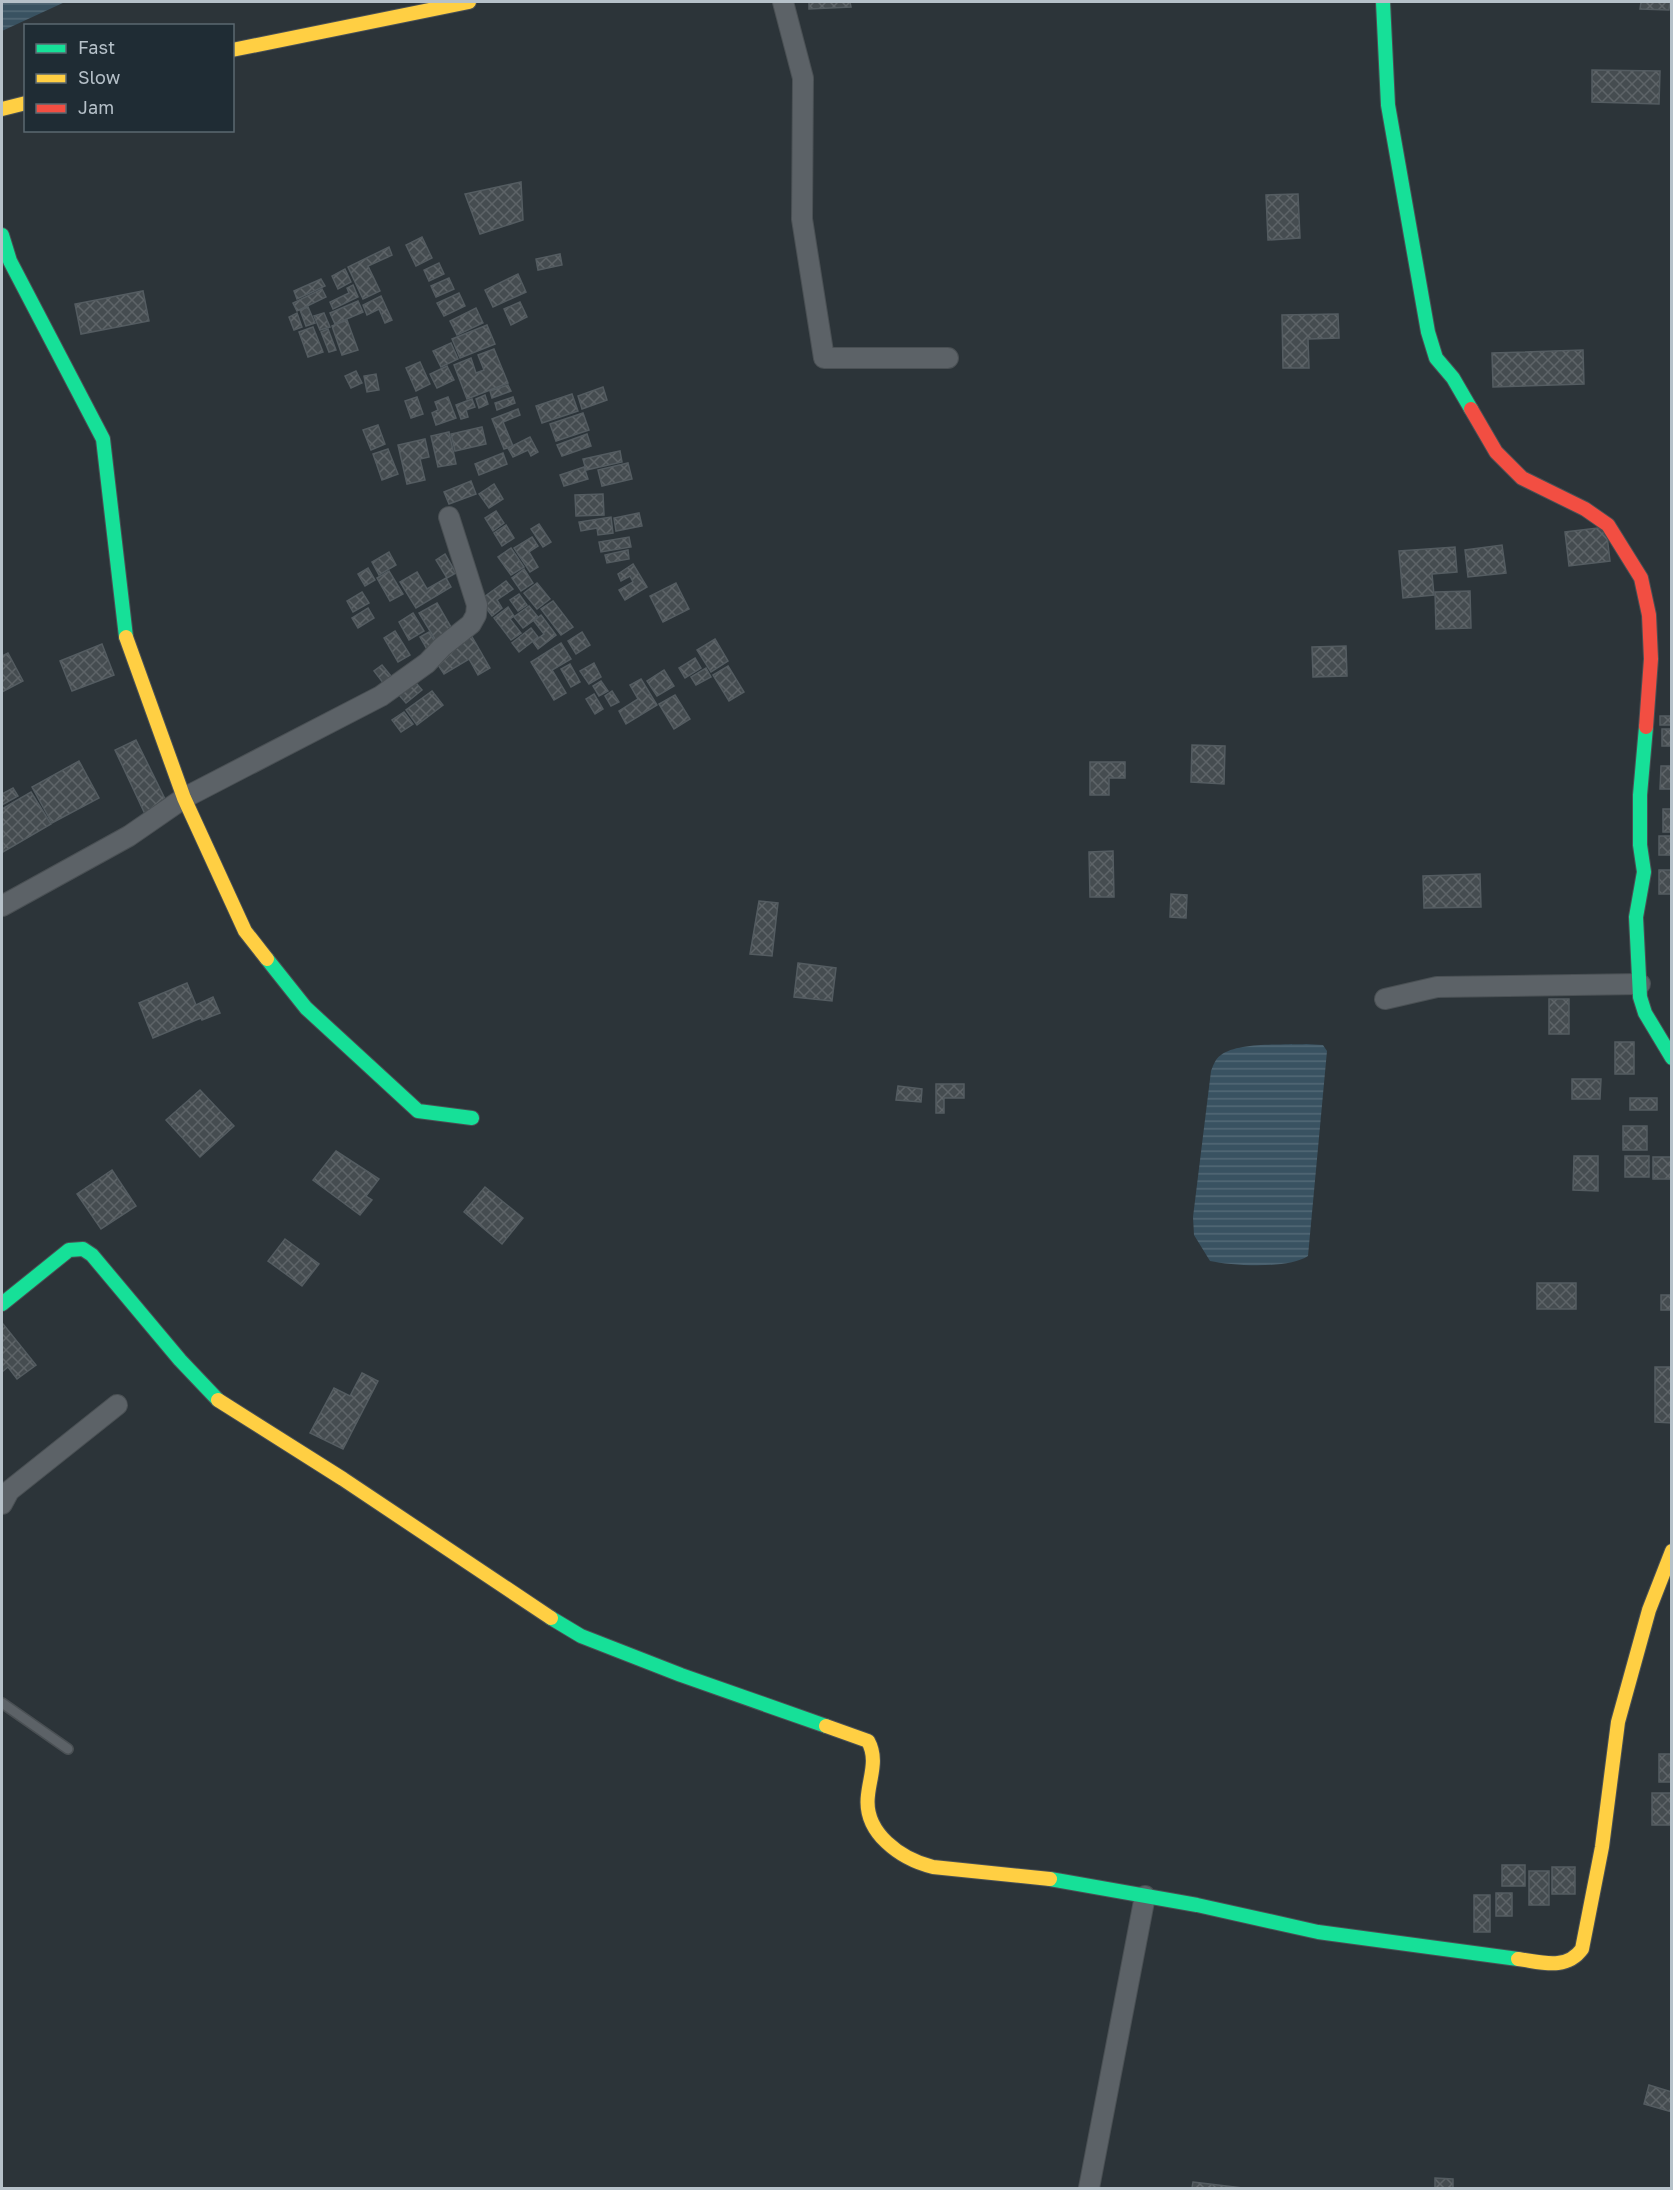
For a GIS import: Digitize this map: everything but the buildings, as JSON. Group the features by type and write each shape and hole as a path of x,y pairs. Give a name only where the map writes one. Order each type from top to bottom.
{"street":[{"path":"234,50 445,4 469,2"},
{"path":"783,2 803,78 802,219 824,358 948,358"},
{"path":"1383,2 1389,105 1428,332 1436,358 1452,378 1496,452 1507,465 1522,478 1585,509 1608,525 1641,578 1649,615 1652,659 1640,795 1640,844 1644,872 1636,917 1640,997 1645,1013 1671,1058"},
{"path":"2,109 24,104"},
{"path":"2,235 10,261 103,439 124,632 184,798 244,931 306,1008 418,1111 472,1118"},
{"path":"2,906 129,836 184,798 381,696 427,663 442,647 474,621 477,605 450,517"},
{"path":"1385,999 1437,987 1640,984"},
{"path":"2,1304 69,1250 88,1251 180,1360 219,1401 343,1479 550,1617 581,1636 867,1741 872,1746 874,1756 867,1812 878,1833 895,1850 915,1862 933,1867 1054,1879 1318,1932 1556,1964 1569,1962 1578,1956 1582,1949 1602,1847 1618,1722 1649,1610 1671,1551"},
{"path":"2,1504 9,1491 117,1405"},
{"path":"1089,2188 1145,1896"}],"lane":[{"path":"2,1703 68,1749"}],"water":[{"path":"2,2 65,2 2,31"},
{"path":"1323,1045 1327,1051 1308,1256 1275,1265 1210,1261 1194,1235 1193,1217 1211,1071 1214,1064 1221,1055 1238,1048"}],"traffic: fast":[{"path":"1383,2 1388,105 1428,332 1436,358 1453,378 1471,409"},
{"path":"2,235 10,261 103,439 126,637"},
{"path":"1646,727 1640,795 1640,845 1644,872 1636,917 1640,997 1645,1013 1672,1058"},
{"path":"267,959 306,1008 418,1111 472,1118"},
{"path":"2,1304 69,1250 83,1249 92,1255 180,1360 218,1400"},
{"path":"551,1618 581,1636 681,1675 826,1726"},
{"path":"1050,1879 1197,1905 1318,1932 1518,1959"}],"traffic: slow":[{"path":"234,50 469,2"},
{"path":"2,109 24,104"},
{"path":"126,637 184,798 245,931 267,959"},
{"path":"218,1400 343,1479 551,1618"},
{"path":"1518,1959 1561,1963 1576,1956 1582,1949 1602,1847 1618,1722 1649,1610 1672,1551"},
{"path":"826,1726 868,1741 873,1761 868,1809 878,1832 897,1851 933,1867 1050,1879"}],"traffic: jam":[{"path":"1471,409 1496,452 1522,478 1585,509 1608,525 1641,578 1649,615 1651,659 1646,727"}]}
